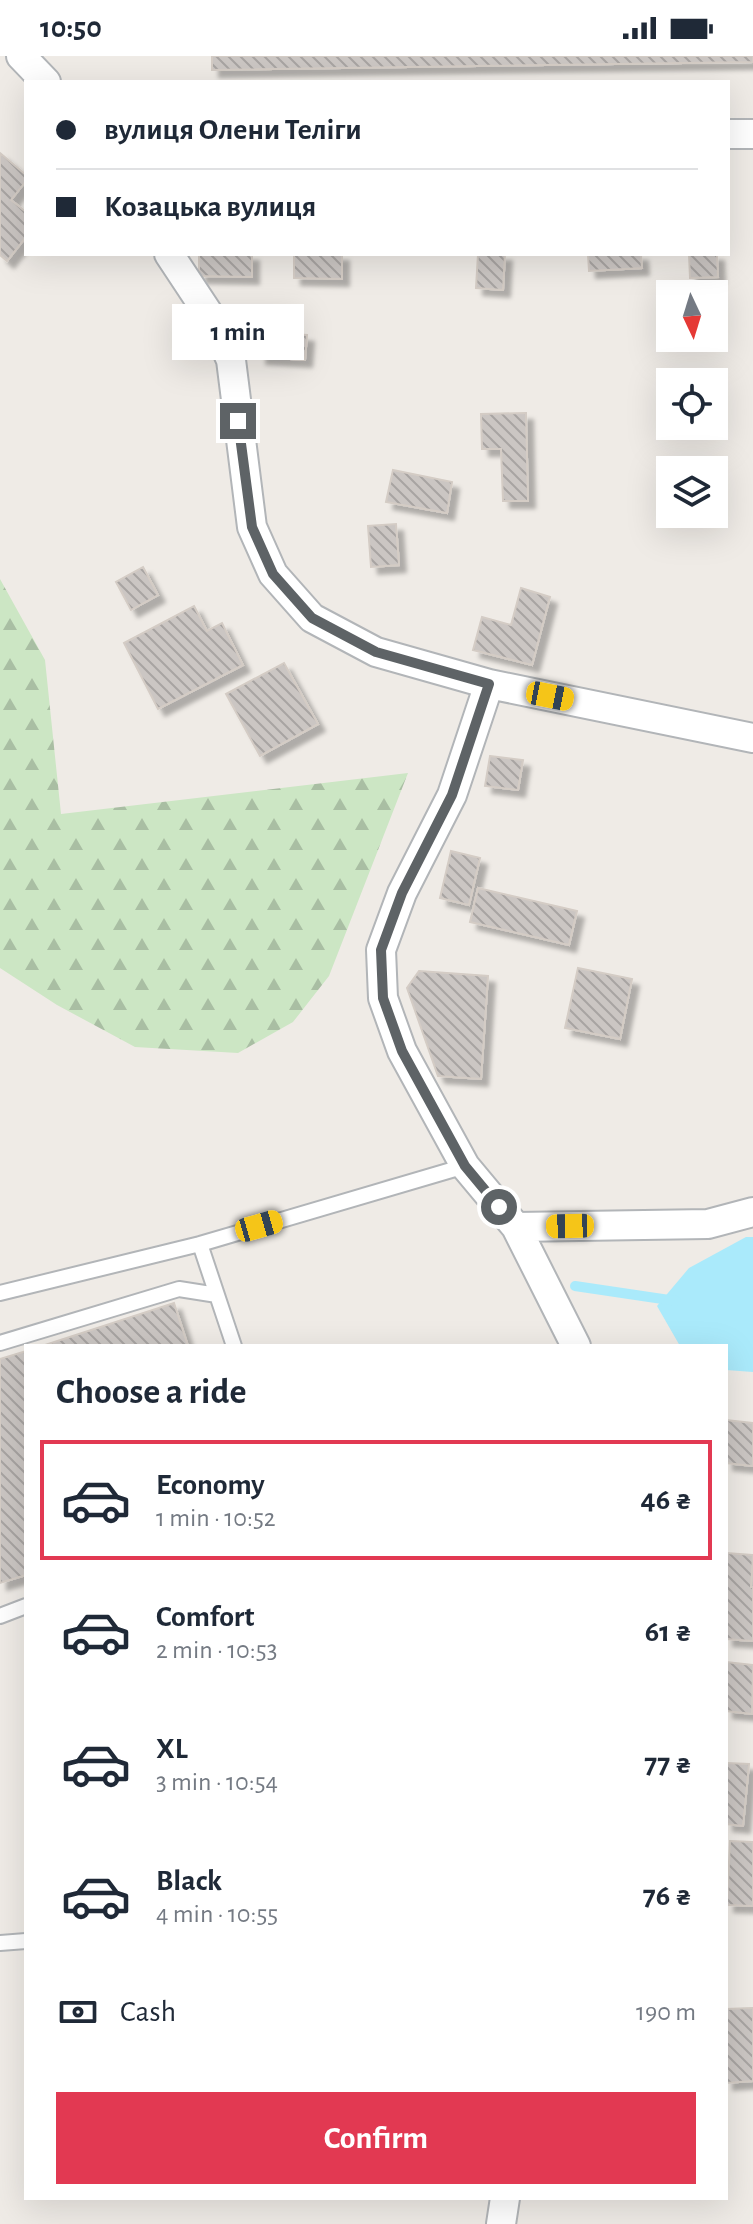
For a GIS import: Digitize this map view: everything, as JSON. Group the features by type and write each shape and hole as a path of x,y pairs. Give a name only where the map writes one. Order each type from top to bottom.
{"street":[{"path":"730,134 753,134"},
{"path":"170,256 214,322 231,360 252,527 273,574 312,618 376,652 489,684 753,738"},
{"path":"489,684 452,795 402,893 381,950 383,998 402,1051 465,1166 516,1227 575,1344"},
{"path":"516,1227 708,1224 753,1212"},
{"path":"501,2224 505,2200"}],"lane":[{"path":"0,1293 200,1244 465,1166"},
{"path":"200,1244 233,1344"},
{"path":"0,1343 179,1289 217,1295"},
{"path":"0,1616 24,1607"},
{"path":"0,1943 24,1941"}],"green space":[{"path":"0,579 45,660 61,814 408,773 329,976 293,1022 238,1053 135,1047 57,1005 0,968"}],"water":[{"path":"746,1237 753,1237 753,1372 728,1370 728,1344 679,1344 657,1306 689,1268"}],"building":[{"path":"212,56 753,56 753,62 212,70"},
{"path":"0,153 24,173 24,184 11,200 24,210 24,240 7,261 0,255"},
{"path":"199,256 252,256 252,277 199,276"},
{"path":"294,256 342,256 342,279 294,278"},
{"path":"478,256 505,256 503,290 476,288"},
{"path":"588,256 641,256 642,268 589,271"},
{"path":"689,256 717,256 718,277 690,278"},
{"path":"261,332 307,335 305,360 259,357"},
{"path":"526,413 528,501 503,501 501,449 482,449 481,414"},
{"path":"393,470 452,482 447,513 386,502"},
{"path":"396,524 399,565 371,567 368,526"},
{"path":"143,567 158,595 131,610 116,582"},
{"path":"521,588 550,597 532,665 473,650 482,617 511,625"},
{"path":"194,606 207,631 222,623 243,665 158,709 124,643"},
{"path":"284,663 318,724 260,756 226,694"},
{"path":"490,756 523,760 518,790 485,786"},
{"path":"451,851 480,858 469,905 440,898"},
{"path":"478,888 577,911 569,945 470,922"},
{"path":"578,968 632,979 620,1039 565,1028"},
{"path":"419,971 488,976 481,1079 438,1076 407,988"},
{"path":"174,1303 187,1344 48,1344"},
{"path":"24,1352 24,1576 0,1583 0,1359"},
{"path":"728,1420 753,1423 753,1466 728,1463"},
{"path":"728,1553 753,1555 753,1641 728,1639"},
{"path":"728,1662 753,1665 752,1714 728,1711"},
{"path":"728,1763 749,1764 743,1826 728,1824"},
{"path":"730,1841 753,1842 753,1906 728,1905"},
{"path":"753,2008 753,2081 728,2083 728,2009"}],"waterway":[{"path":"575,1286 676,1301"}],"route":[{"path":"238,421 252,527 273,574 312,618 376,652 489,684 452,795 402,893 381,950 383,998 402,1051 465,1166 499,1207"}]}
